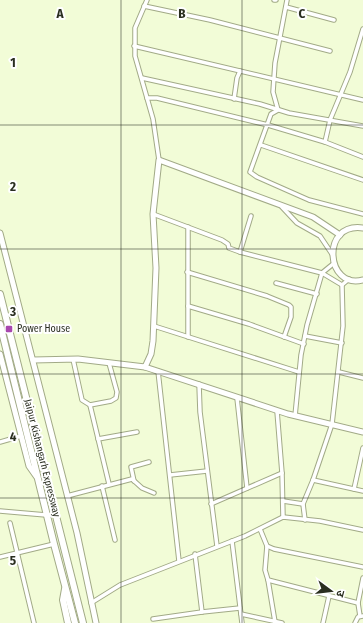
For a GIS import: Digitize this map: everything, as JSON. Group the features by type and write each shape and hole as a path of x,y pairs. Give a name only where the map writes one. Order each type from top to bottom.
{"highway":[{"name":"Jaipur Kishangarh Expressway","path":"0,294 83,623"},
{"name":"Jaipur Kishangarh Expressway","path":"0,324 46,515 75,623"},
{"path":"66,585 63,600 68,623"}],"street":[{"path":"145,367 151,354 154,326 156,268 153,214 159,160 153,119 135,56 134,46 135,28 147,0"},
{"path":"278,110 273,92 274,79 279,38 287,0"},
{"path":"144,6 210,20 330,51"},
{"path":"286,7 334,20"},
{"path":"324,142 330,120 341,94 363,29"},
{"path":"134,46 363,100"},
{"path":"234,100 237,78 240,71"},
{"path":"142,78 278,110 363,126"},
{"path":"147,98 157,98 268,125 324,142 363,157"},
{"path":"278,110 271,114 250,172 257,177 309,200 363,214"},
{"path":"260,145 363,180"},
{"path":"159,160 282,207 313,217 340,235"},
{"path":"282,207 297,223 320,236 332,254"},
{"path":"153,214 222,240 228,244 230,248 240,252 322,273 342,285"},
{"path":"240,252 252,216"},
{"path":"188,227 188,336"},
{"path":"363,228 348,230 340,235 334,244 332,254 333,264 340,273 350,279 363,280"},
{"path":"0,234 33,360 66,496 77,533 96,623"},
{"path":"295,416 305,336 322,273 333,264"},
{"path":"187,272 267,296 289,305 291,307 291,317 284,337"},
{"path":"342,285 350,279"},
{"path":"276,283 317,294"},
{"path":"305,520 303,504 313,480 332,424 342,343 342,285"},
{"path":"188,306 249,324 304,344"},
{"path":"154,326 300,372"},
{"path":"305,336 342,343"},
{"path":"0,354 28,466 37,477"},
{"path":"33,360 73,359 145,367 277,411 363,432"},
{"path":"73,359 82,400 90,405 111,401 116,398 117,392 109,363"},
{"path":"158,371 179,561"},
{"path":"339,372 363,378"},
{"path":"199,384 216,546"},
{"path":"237,398 248,488"},
{"path":"90,405 109,484"},
{"path":"277,411 282,473 283,517"},
{"path":"98,439 137,432"},
{"path":"0,442 21,436"},
{"path":"354,490 363,448"},
{"path":"134,481 131,467 149,462"},
{"path":"170,475 207,471"},
{"path":"211,504 282,473"},
{"path":"66,496 127,480 134,481 142,488 154,493"},
{"path":"313,480 363,491"},
{"path":"102,486 115,540"},
{"path":"283,501 303,504"},
{"path":"0,511 46,515"},
{"path":"91,603 120,585 232,541 283,517 363,530"},
{"path":"10,523 34,623"},
{"path":"260,529 267,546 265,570 275,622"},
{"path":"232,541 242,623"},
{"path":"0,557 54,544"},
{"path":"267,546 363,567"},
{"path":"196,554 202,612"},
{"path":"355,623 362,616 358,603 363,578"},
{"path":"268,580 358,603"},
{"path":"323,623 328,596"},
{"path":"153,619 240,608"},
{"path":"241,614 282,623"}],"place":[{"name":"Power House","path":"9,329"}]}
